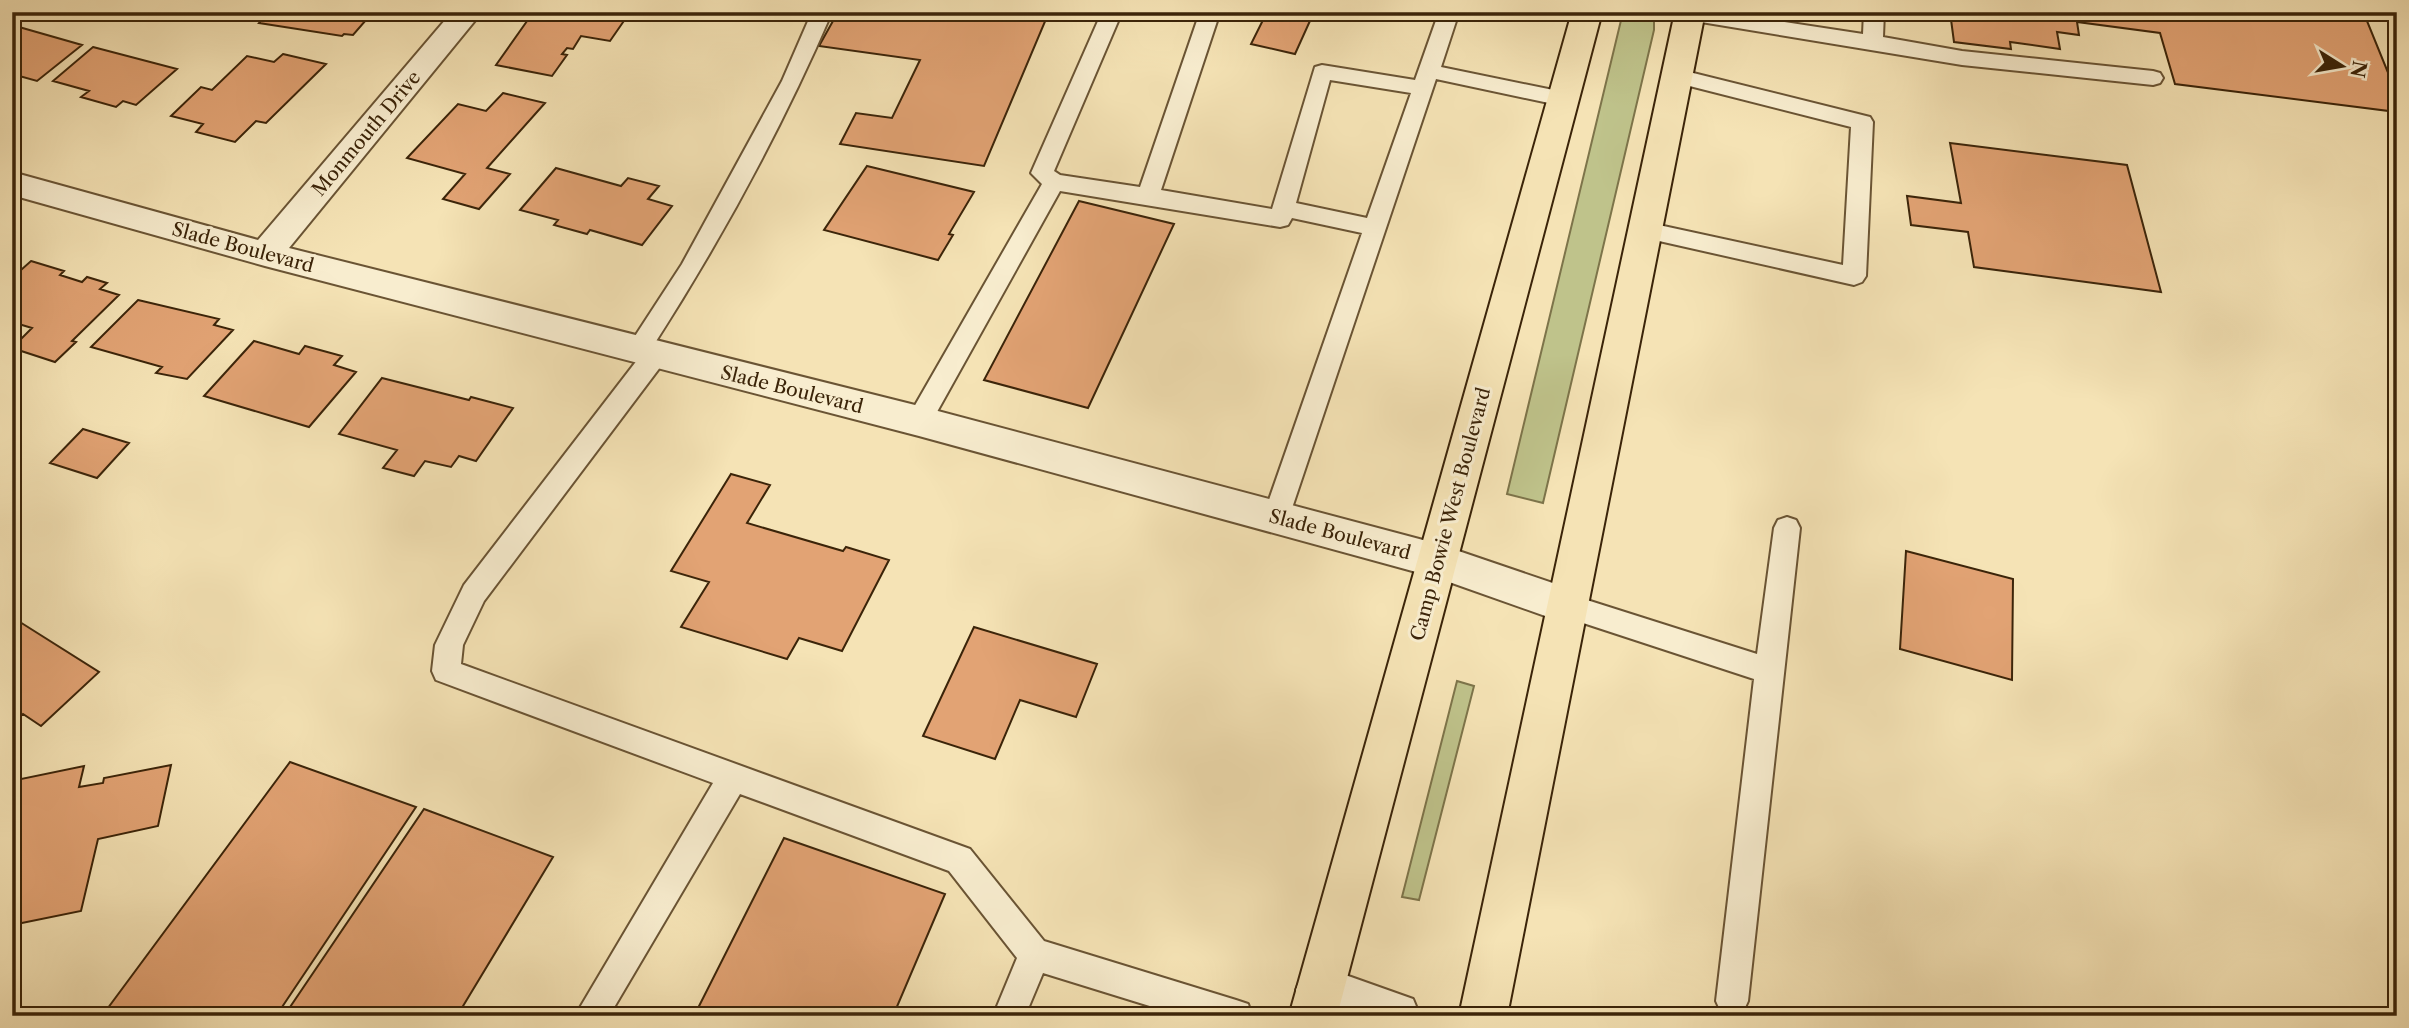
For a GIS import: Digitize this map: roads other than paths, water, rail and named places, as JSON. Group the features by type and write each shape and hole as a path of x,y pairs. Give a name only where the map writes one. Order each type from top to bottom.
{"main road":[{"name":"Camp Bowie West Boulevard","path":"1317,1003 1587,12"},
{"path":"1483,1016 1690,13"}],"street":[{"name":"Monmouth Drive","path":"265,254 468,12"},
{"name":"Slade Boulevard","path":"12,183 265,254 919,421 1438,561 1569,606"},
{"path":"1317,1003 1396,1016"}],"lane":[{"path":"822,12 792,81 647,352 474,593 449,645 446,671 959,860 1034,954 1236,1016"},
{"path":"1112,12 1042,173 1054,182 1280,219 1322,72 1427,79 1563,100"},
{"path":"1148,196 1210,12"},
{"path":"1276,517 1449,12"},
{"path":"1873,42 1874,12"},
{"path":"1690,13 1962,58 2153,78"},
{"path":"1645,230 1854,276 1862,122 1676,76"},
{"path":"919,421 1054,182"},
{"path":"1283,208 1376,228"},
{"path":"1732,1001 1787,528"},
{"path":"1569,606 1769,671"},
{"path":"591,1016 733,778"},
{"path":"1009,1016 1034,954"}]}
